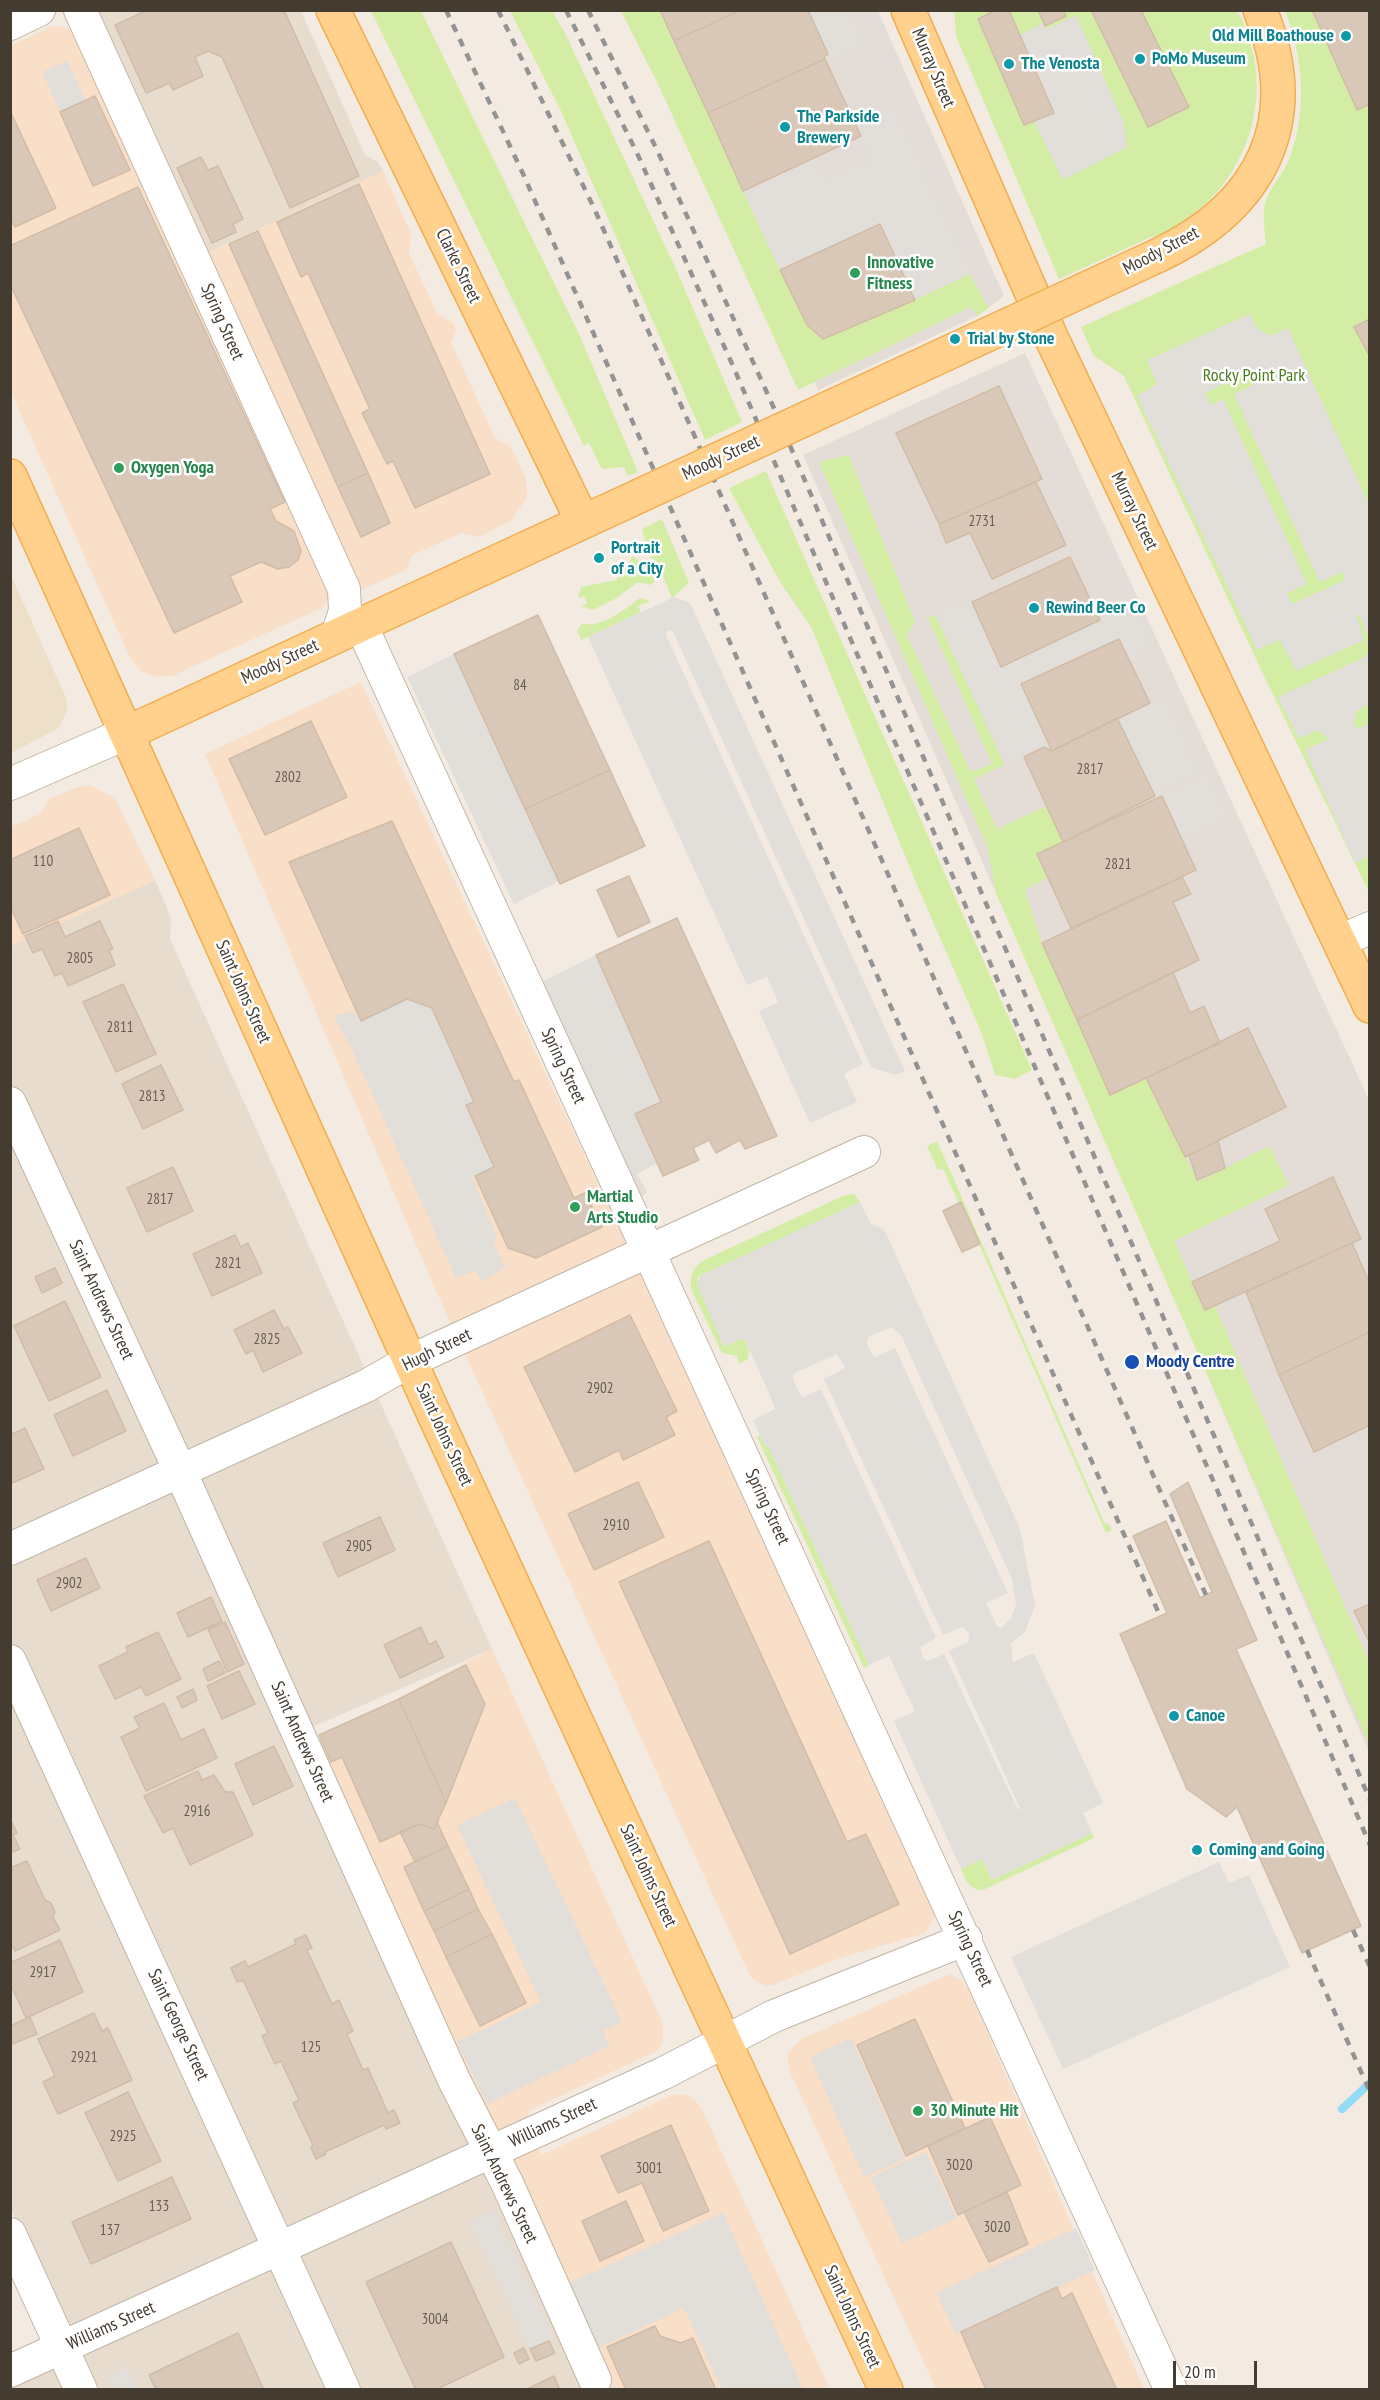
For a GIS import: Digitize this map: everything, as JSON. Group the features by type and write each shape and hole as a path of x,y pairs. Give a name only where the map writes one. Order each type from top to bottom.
{"main road":[{"name":"Clarke Street","path":"333,10 583,522"},
{"name":"Murray Street","path":"908,10 1053,341 1370,1006"},
{"name":"Moody Street","path":"127,733 1185,242 1220,218 1249,186 1266,153 1276,117 1279,80 1272,39 1260,10"},
{"name":"Saint Johns Street","path":"10,476 410,1361 886,2390"}],"street":[{"path":"10,24 39,10"},
{"name":"Spring Street","path":"80,10 344,589 349,631 649,1251 1171,2390"},
{"name":"Moody Street","path":"10,784 127,733"},
{"path":"1340,941 1370,928"},
{"name":"Saint Andrews Street","path":"10,1103 180,1471 450,2070 595,2380"},
{"name":"Hugh Street","path":"10,1549 366,1386 410,1361 864,1152"},
{"name":"Saint George Street","path":"10,1660 344,2390"},
{"name":"Williams Street","path":"10,2371 664,2073 786,2010 966,1939"},
{"path":"10,2234 81,2390"}],"shaded area":[{"path":"100,10 301,11 365,155 378,162 383,171 203,255 101,24"},
{"path":"646,11 878,11 1004,296 977,316 818,390"},
{"path":"808,11 848,11 863,43 830,58"},
{"path":"1076,15 1124,123 1127,147 1063,180 1034,121 1054,112 1020,35 1043,23 1047,29"},
{"path":"52,26 70,29 82,37 331,597 322,608 172,676 156,677 141,671 129,656 11,392 10,46"},
{"path":"67,61 86,101 60,112 42,72"},
{"path":"893,108 970,274 915,300 880,224 780,270 743,191 815,158 827,181 872,160 856,125"},
{"path":"383,171 411,234 409,253 437,313 454,324 456,331 451,342 495,438 511,447 526,479 527,497 512,520 479,537 462,533 412,555 406,570 361,590 357,588 203,255"},
{"path":"1250,314 1257,328 1266,334 1272,335 1288,328 1369,505 1369,639 1360,616 1356,614 1364,640 1296,671 1280,640 1257,650 1137,396 1157,384 1147,360","holes":["1247,373 1253,385 1234,394 1320,582 1342,572 1345,580 1292,604 1287,593 1307,584 1223,399 1211,405 1205,393"]},
{"path":"1025,353 1369,1100 1369,1752 1161,1267 803,455"},
{"path":"10,573 67,700 67,710 59,728 11,753"},
{"path":"674,597 690,603 905,1071 896,1075 872,1068 673,632 668,630 666,635 863,1064 844,1074 857,1102 810,1123 759,1011 778,1002 767,977 747,985 588,637"},
{"path":"972,602 1001,667 1134,604 1151,641 1130,663 1021,684 1052,751 1044,747 1005,765 935,614"},
{"path":"1369,652 1369,704 1356,711 1353,723 1358,729 1369,723 1369,856 1355,863 1305,750 1329,739 1321,732 1314,731 1299,739 1278,697 1363,658"},
{"path":"454,654 559,881 514,904 407,677"},
{"path":"361,682 936,1900 936,1915 925,1933 840,1958 773,1985 766,1986 756,1982 749,1974 437,1293 205,754"},
{"path":"1164,697 1197,772 1150,793 1117,718"},
{"path":"1204,775 1226,819 1182,839 1162,796"},
{"path":"89,785 115,798 155,880 11,946 10,827 40,814 49,799"},
{"path":"155,880 171,918 170,939 492,1649 287,1738 476,2155 68,2335 10,2207 10,946"},
{"path":"596,955 661,1102 657,1163 637,1174 647,1192 640,1199 543,981"},
{"path":"407,999 432,1008 474,1102 466,1106 494,1167 472,1177 496,1235 494,1242 505,1268 481,1281 475,1271 456,1278 351,1047 333,1015 353,1012 361,1021"},
{"path":"860,1202 871,1224 884,1229 1020,1529 1035,1606 1025,1632 1011,1643 1013,1662 1034,1653 1103,1803 1083,1813 1092,1833 992,1880 982,1859 961,1869 894,1721 915,1711 889,1656 869,1665 768,1445 765,1446 753,1420 775,1409 769,1393 744,1338 724,1347 697,1284 701,1275","holes":["892,1327 901,1335 1012,1579 1016,1605 1011,1618 1001,1628 997,1626 986,1603 1008,1593 895,1348 874,1358 867,1343 868,1337","837,1354 845,1368 824,1379 943,1635 963,1627 969,1634 969,1641 949,1651 1020,1808 1018,1810 944,1654 928,1661 923,1658 920,1647 936,1638 821,1389 802,1398 793,1379 793,1374"]},
{"path":"492,1649 663,2024 663,2043 655,2052 528,2111 541,2155 670,2096 685,2094 694,2099 702,2109 830,2389 591,2389 313,1743"},
{"path":"515,1798 622,2022 603,2031 609,2046 487,2104 457,2042 541,2002 457,1825"},
{"path":"1219,1862 1229,1883 1249,1875 1290,1967 1063,2069 1011,1957"},
{"path":"950,1974 962,1981 968,1989 1144,2389 936,2389 790,2072 787,2054 801,2039"},
{"path":"851,2038 905,2159 864,2177 810,2057"},
{"path":"926,2152 957,2218 902,2243 871,2177"},
{"path":"483,2173 582,2389 11,2390 10,2380"},
{"path":"494,2210 553,2337 529,2348 470,2221"},
{"path":"723,2213 803,2389 722,2389 684,2308 596,2349 567,2284"},
{"path":"1076,2228 1095,2270 956,2334 936,2293"},
{"path":"127,2366 138,2389 112,2389 106,2376"}],"green space":[{"path":"371,11 421,11 579,334 638,472 628,476 624,467 602,469 589,443 584,446"},
{"path":"510,11 552,11 564,31 677,271 742,422 705,440 560,109"},
{"path":"621,11 661,11 799,308 836,333 970,274 989,308 977,316 971,307 798,390 658,84"},
{"path":"954,11 1237,11 1246,29 1255,61 1257,87 1255,113 1238,161 1224,183 1207,202 1174,227 1059,279 956,36"},
{"name":"Rocky Point Park","path":"1285,11 1369,11 1369,892 1264,676 1124,376 1093,355 1081,327 1266,244 1264,207 1289,159 1295,141 1301,103 1296,46"},
{"path":"849,455 915,622 907,635 971,772 992,764 928,618 935,614 1005,765 974,779 997,829 1046,806 1063,842 1048,877 1025,890 1042,943 1110,1095 1146,1078 1198,1182 1269,1146 1289,1185 1174,1241 1205,1310 1215,1306 1369,1662 1369,1744 996,893 987,846 819,462"},
{"path":"766,471 1032,1070 1015,1079 995,1075 982,1034 920,892 811,627 780,582 729,488"},
{"path":"662,519 689,583 672,598 657,562 638,547 646,543 642,529"},
{"path":"633,556 649,569 655,581 651,585 638,582 615,599 593,610 581,606 587,603 584,596 578,598 581,587 616,580"},
{"path":"640,598 650,601 638,606 641,612 581,640 577,630 582,624 605,620"},
{"path":"937,1141 1105,1524 1108,1523 1112,1530 1106,1533 961,1203 943,1169 938,1170 927,1146"},
{"path":"854,1194 860,1202 697,1278 724,1346 744,1338 749,1350 748,1359 739,1364 737,1356 722,1353 691,1289 694,1269 704,1260 845,1195"},
{"path":"760,1435 765,1446 768,1445 869,1665 864,1668 757,1437"},
{"path":"1092,1833 1094,1838 983,1890 971,1886 961,1869 982,1859 992,1880"}],"building":[{"path":"148,10 284,10 359,176 290,208 222,57 208,51 195,57 203,76 173,90 170,83 146,93 115,25"},
{"path":"660,10 741,10 674,41"},
{"path":"741,10 808,10 828,54 824,57 825,59 708,113 674,41"},
{"path":"996,10 1009,10 1054,113 1024,125 978,19"},
{"path":"1038,10 1063,10 1066,16 1045,26"},
{"name":"PoMo Museum","path":"1091,10 1141,10 1189,107 1148,127"},
{"name":"Old Mill Boathouse","path":"1312,10 1370,10 1370,104 1357,110"},
{"name":"The Parkside Brewery","path":"825,59 861,136 743,191 708,113"},
{"path":"95,96 130,170 93,186 60,112"},
{"path":"10,111 56,208 15,227 10,217"},
{"path":"201,157 208,170 218,166 243,219 233,224 236,232 212,243 177,168"},
{"path":"359,184 490,474 415,508 393,461 387,464 362,413 370,409 308,273 301,277 277,222"},
{"path":"138,187 285,502 270,509 276,521 294,531 301,551 298,560 289,567 278,569 261,562 230,576 242,602 174,633 10,284 10,246"},
{"path":"880,224 915,300 823,339 807,325 780,270"},
{"path":"258,231 368,473 338,487 229,244"},
{"path":"1370,319 1370,357 1354,327"},
{"path":"999,386 1042,479 939,524 896,433"},
{"path":"368,473 390,523 361,537 338,487"},
{"path":"1036,482 1066,545 992,579 970,533 946,543 939,524"},
{"name":"Rewind Beer Co","path":"1070,557 1100,620 1001,667 972,602"},
{"path":"538,615 610,770 525,809 454,654"},
{"path":"1119,639 1150,703 1052,751 1021,684"},
{"path":"1117,718 1155,796 1063,842 1024,757 1044,747 1052,751"},
{"path":"311,721 347,797 265,835 229,759"},
{"path":"610,770 645,846 560,884 525,809"},
{"path":"1162,796 1196,870 1071,928 1037,854"},
{"path":"392,821 514,1082 519,1080 574,1198 585,1193 602,1227 536,1258 508,1248 475,1176 494,1167 466,1105 474,1102 432,1008 407,999 361,1021 289,862"},
{"path":"79,828 110,895 23,934 10,906 10,860"},
{"path":"629,876 650,922 618,937 597,890"},
{"path":"1182,877 1191,894 1173,902 1199,960 1077,1020 1042,943"},
{"path":"677,918 777,1136 745,1149 740,1140 716,1153 709,1140 693,1148 699,1160 663,1176 635,1114 661,1102 596,955"},
{"path":"58,921 65,937 100,921 113,949 109,950 115,965 68,986 62,973 55,976 42,949 33,953 25,936"},
{"path":"1173,972 1190,1013 1204,1006 1220,1043 1110,1095 1077,1020"},
{"path":"123,984 156,1054 116,1072 83,1002"},
{"path":"1248,1028 1286,1107 1185,1157 1146,1078"},
{"path":"161,1065 183,1110 143,1129 122,1084"},
{"path":"1218,1141 1225,1168 1197,1180 1189,1155"},
{"path":"173,1167 193,1211 147,1232 127,1188"},
{"path":"1333,1177 1361,1239 1205,1310 1192,1282 1280,1241 1265,1209"},
{"path":"961,1202 980,1244 962,1252 943,1211"},
{"path":"235,1235 241,1247 248,1243 262,1273 212,1296 193,1254"},
{"path":"1352,1243 1370,1284 1370,1332 1279,1375 1246,1292"},
{"path":"55,1268 62,1283 42,1293 35,1277"},
{"path":"65,1301 101,1377 49,1401 14,1326"},
{"path":"274,1310 284,1329 288,1327 302,1353 263,1372 253,1350 246,1354 234,1330"},
{"path":"630,1315 677,1411 666,1417 675,1435 623,1460 619,1450 575,1472 524,1367"},
{"path":"1370,1332 1370,1425 1314,1452 1279,1375"},
{"path":"107,1390 126,1431 73,1456 54,1415"},
{"path":"25,1428 44,1469 10,1484 10,1435"},
{"path":"638,1482 664,1537 594,1570 568,1514"},
{"path":"1188,1482 1257,1640 1236,1649 1361,1926 1302,1953 1237,1807 1226,1817 1187,1789 1120,1634 1167,1613 1133,1536 1166,1521 1200,1598 1212,1592 1170,1494"},
{"path":"380,1517 395,1550 338,1577 323,1543"},
{"path":"709,1541 847,1842 866,1834 899,1904 790,1954 619,1582"},
{"path":"86,1558 100,1588 51,1611 37,1580"},
{"path":"211,1597 222,1621 188,1637 177,1613"},
{"path":"1370,1604 1370,1644 1354,1611"},
{"path":"225,1622 244,1664 227,1672 208,1629"},
{"path":"421,1627 429,1645 436,1641 444,1657 400,1678 384,1645"},
{"path":"158,1632 181,1679 146,1696 141,1687 115,1699 99,1666 128,1652 126,1647"},
{"path":"219,1661 225,1673 208,1681 203,1669"},
{"path":"466,1665 485,1704 446,1803 399,1699"},
{"path":"239,1671 255,1704 222,1719 207,1686"},
{"path":"193,1689 197,1700 182,1708 177,1697"},
{"path":"399,1699 446,1803 434,1829 420,1824 380,1842 342,1757 331,1762 319,1735"},
{"path":"164,1703 181,1740 204,1729 217,1758 146,1791 121,1737 140,1728 134,1717"},
{"path":"274,1746 293,1786 253,1805 235,1764"},
{"path":"198,1771 202,1780 214,1775 225,1792 233,1792 253,1835 190,1865 173,1828 163,1833 144,1796"},
{"path":"10,1818 17,1833 13,1835 20,1849 10,1853"},
{"path":"437,1822 448,1846 415,1862 400,1832 420,1824 434,1829"},
{"path":"448,1846 469,1889 424,1911 404,1867"},
{"path":"27,1861 45,1900 51,1903 55,1912 53,1917 60,1930 15,1951 10,1942 10,1868"},
{"path":"469,1889 478,1909 434,1931 424,1911"},
{"path":"478,1909 492,1934 446,1957 434,1931"},
{"path":"492,1934 526,2003 480,2026 446,1957"},
{"path":"306,1935 312,1948 307,1950 332,2004 339,2000 353,2031 347,2034 363,2070 368,2068 388,2113 394,2110 400,2123 386,2129 384,2125 325,2152 326,2154 316,2159 311,2148 313,2145 293,2103 299,2100 281,2061 275,2064 262,2036 268,2033 243,1980 237,1982 231,1968 245,1961 248,1967 296,1944 294,1940"},
{"path":"60,1940 83,1992 26,2018 10,1983 10,1963"},
{"path":"94,2013 102,2031 108,2028 132,2080 58,2114 43,2082 55,2076 38,2039"},
{"path":"30,2017 37,2034 10,2045 10,2026"},
{"path":"915,2019 965,2128 906,2156 857,2045"},
{"path":"128,2092 161,2161 118,2181 85,2113"},
{"path":"990,2117 1021,2185 958,2215 928,2146"},
{"path":"671,2125 709,2211 663,2231 642,2183 618,2193 601,2156"},
{"path":"172,2177 191,2219 91,2264 72,2222"},
{"path":"1007,2192 1028,2244 989,2262 964,2212"},
{"path":"626,2201 644,2241 600,2261 582,2221"},
{"path":"451,2242 504,2357 435,2390 416,2390 366,2282"},
{"path":"1057,2287 1062,2299 1072,2293 1117,2390 986,2390 961,2332"},
{"path":"655,2326 660,2336 681,2343 693,2338 716,2390 626,2390 607,2347"},
{"path":"238,2333 264,2390 156,2390 149,2375"},
{"path":"549,2341 555,2353 536,2361 530,2349"},
{"path":"524,2348 529,2359 519,2364 514,2353"},
{"path":"554,2376 560,2390 525,2390"}],"waterway":[{"path":"1342,2109 1370,2083"}],"railway":[{"path":"446,10 524,176 1160,1616"},
{"path":"498,10 594,208 1206,1595"},
{"path":"566,10 637,153 733,366 1370,1845"},
{"path":"588,10 657,150 773,406 1370,1800"},
{"path":"1353,1930 1370,1967"},
{"path":"1307,1950 1370,2092"}],"place":[{"name":"Old Mill Boathouse","path":"1346,36"},
{"name":"PoMo Museum","path":"1140,59"},
{"name":"The Venosta","path":"1009,64"},
{"name":"The Parkside Brewery","path":"785,127"},
{"name":"Innovative Fitness","path":"855,273"},
{"name":"Trial by Stone","path":"955,339"},
{"name":"Oxygen Yoga","path":"119,468"},
{"name":"Portrait of a City","path":"599,558"},
{"name":"Rewind Beer Co","path":"1034,608"},
{"name":"Martial Arts Studio","path":"575,1207"},
{"name":"Moody Centre","path":"1132,1362"},
{"name":"Canoe","path":"1174,1716"},
{"name":"Coming and Going","path":"1197,1850"},
{"name":"30 Minute Hit","path":"918,2111"}]}
